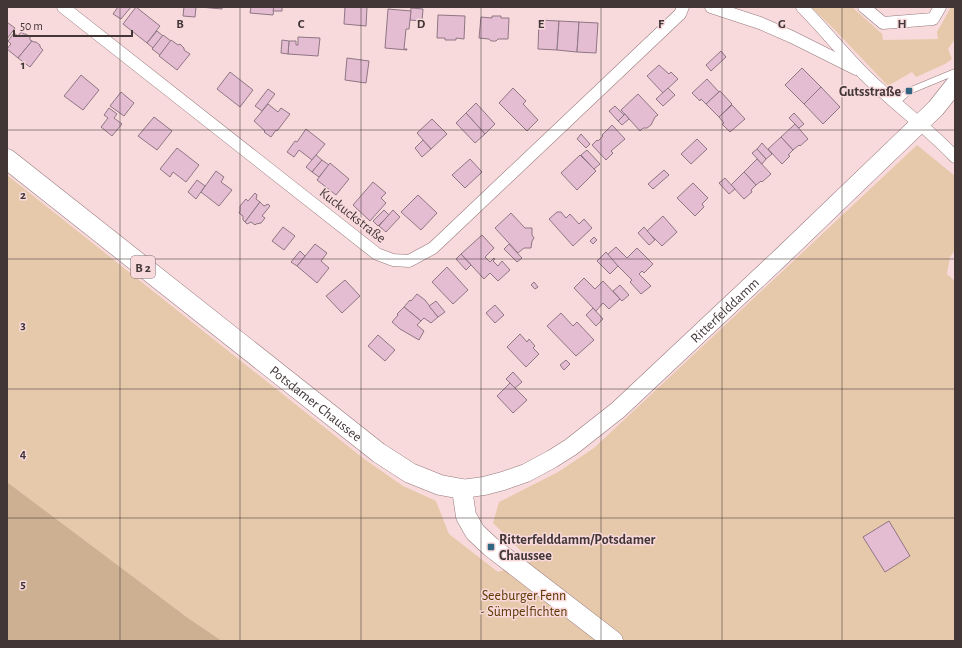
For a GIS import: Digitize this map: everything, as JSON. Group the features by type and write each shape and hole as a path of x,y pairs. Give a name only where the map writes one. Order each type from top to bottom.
{"main road":[{"name":"Ritterfelddamm","path":"462,489 484,486 526,473 570,447 618,410 782,256 936,108 955,84"},
{"name":"Potsdamer Chaussee","path":"7,159 379,453 410,473 440,485 462,489"},
{"path":"462,489 466,516 474,532 491,547 613,641"}],"street":[{"name":"Kuckuckstraße","path":"64,7 377,254 393,260 409,261 433,248 680,14 683,7"},
{"path":"711,7 766,25 862,73"},
{"path":"802,7 862,73 920,123 955,156"},
{"path":"864,7 883,23 933,19 940,7"}],"lane":[{"path":"896,102 909,91 955,72"}],"green space":[{"path":"811,7 852,7 882,33 883,40 938,39 937,32 951,7 955,7 955,39 948,49 952,59 945,64 916,77 912,72 888,86"},
{"name":"Seeburger Fenn - Sümpelfichten","path":"917,145 955,176 955,250 950,257 947,274 955,281 955,641 222,641 188,618 7,482 7,175 363,458 403,486 436,501 449,534 498,572 531,561 493,523 499,502 558,472 594,448"}],"shaded area":[{"path":"7,482 188,618 222,641 7,641"}],"building":[{"path":"118,7 131,7 121,19 113,14"},
{"path":"136,7 160,26 147,43 123,24"},
{"path":"184,7 196,7 195,17 183,16"},
{"path":"200,7 222,7 222,9"},
{"path":"251,7 274,7 273,15 250,13"},
{"path":"274,7 282,7 282,11 273,11"},
{"path":"345,7 367,7 366,26 344,24"},
{"path":"411,8 423,9 422,21 410,20"},
{"path":"388,9 411,11 409,29 406,29 404,49 407,50 385,48"},
{"path":"438,15 465,16 464,39 456,38 456,40 445,40 445,38 437,38"},
{"path":"492,16 509,18 508,39 491,41 489,39 479,38 481,17 492,18"},
{"path":"539,20 559,21 557,50 538,49"},
{"path":"559,21 579,22 577,52 557,50"},
{"path":"579,22 598,23 596,53 577,52"},
{"path":"8,23 15,28 7,39 7,24"},
{"path":"157,31 163,36 153,48 147,43"},
{"path":"21,32 30,37 30,40 32,41 18,58 7,49 11,44 8,41 14,33 18,36"},
{"path":"163,35 171,41 160,55 152,49"},
{"path":"298,37 320,38 318,56 288,54 289,41 296,41 296,45 298,45"},
{"path":"171,40 178,45 180,44 184,50 190,54 177,70 159,56"},
{"path":"282,40 289,41 288,54 281,53"},
{"path":"32,41 40,45 43,50 30,67 18,58"},
{"path":"721,51 726,57 711,71 706,65"},
{"path":"347,58 369,61 366,83 345,80"},
{"path":"659,65 669,74 671,72 678,79 663,93 647,76"},
{"path":"802,68 821,87 804,104 785,85"},
{"path":"230,72 253,90 240,107 217,89"},
{"path":"81,75 99,90 83,110 64,96"},
{"path":"707,79 719,92 706,104 701,99 700,101 692,93"},
{"path":"821,87 840,107 823,124 804,104"},
{"path":"513,88 526,101 523,104 538,120 527,131 499,103"},
{"path":"668,88 675,95 663,106 656,99"},
{"path":"268,89 275,94 262,111 255,106"},
{"path":"720,91 732,104 719,117 706,104"},
{"path":"121,92 134,103 124,116 110,106"},
{"path":"638,94 658,115 655,117 651,125 640,131 621,110"},
{"path":"476,103 495,124 485,134 466,113"},
{"path":"268,104 278,112 281,108 290,114 271,137 254,121"},
{"path":"732,105 745,119 730,132 722,124 724,123 719,117"},
{"path":"615,106 624,115 618,121 609,111"},
{"path":"109,108 117,114 114,118 122,124 112,136 101,127 108,118 104,115"},
{"path":"466,113 485,134 475,143 456,123"},
{"path":"794,113 804,124 799,128 789,118"},
{"path":"625,114 629,119 622,125 618,121"},
{"path":"154,117 172,131 157,150 138,136"},
{"path":"432,119 447,134 431,149 417,133"},
{"path":"795,124 808,139 793,150 781,137"},
{"path":"612,125 625,139 611,151 613,153 606,160 592,145 603,136 602,135"},
{"path":"306,129 325,144 312,160 299,150 294,157 287,152 295,141 297,142"},
{"path":"581,134 590,144 586,148 577,139"},
{"path":"781,137 793,150 788,155 790,156 782,164 768,149"},
{"path":"697,139 707,149 691,164 681,154"},
{"path":"423,140 431,149 422,157 415,148"},
{"path":"762,143 772,154 766,159 757,149"},
{"path":"177,148 199,165 186,182 173,172 170,177 160,169"},
{"path":"757,149 766,159 762,164 752,153"},
{"path":"587,150 600,164 594,169 581,155"},
{"path":"316,155 322,160 312,172 306,167"},
{"path":"580,155 596,171 577,190 561,173"},
{"path":"470,159 482,172 465,188 452,175"},
{"path":"757,159 771,174 756,185 744,172"},
{"path":"322,160 329,165 319,177 312,172"},
{"path":"330,163 349,179 336,195 317,180"},
{"path":"664,170 669,175 653,189 648,184"},
{"path":"216,171 224,177 221,182 232,190 219,206 201,192"},
{"path":"744,172 756,185 751,190 752,192 744,199 731,185"},
{"path":"725,178 735,189 729,194 719,183"},
{"path":"197,180 205,186 196,199 188,192"},
{"path":"373,182 386,193 381,198 386,203 370,221 353,205"},
{"path":"693,183 708,198 702,204 704,207 695,216 677,198"},
{"path":"255,193 257,195 256,199 260,202 245,222 243,220 243,216 239,213 240,206 246,199 248,201"},
{"path":"418,195 437,213 421,230 401,212"},
{"path":"260,202 264,206 268,204 270,206 262,216 265,218 261,223 255,225 251,222 247,224 245,222"},
{"path":"384,210 389,215 378,226 373,221"},
{"path":"393,210 400,217 386,232 379,226"},
{"path":"557,212 561,212 566,218 570,214 579,224 584,219 592,228 573,246 549,219"},
{"path":"511,213 525,228 532,228 532,235 534,238 531,248 524,248 518,253 495,228"},
{"path":"663,216 677,232 662,246 647,231"},
{"path":"283,227 295,236 284,250 272,241"},
{"path":"644,227 655,240 649,245 638,233"},
{"path":"482,235 494,248 485,257 490,262 494,258 495,259 493,261 498,266 502,261 510,270 498,281 490,273 484,279 461,254"},
{"path":"594,237 597,240 593,244 590,241"},
{"path":"315,244 327,253 321,261 329,268 317,283 297,266"},
{"path":"509,244 522,258 517,262 504,249"},
{"path":"616,247 627,258 637,248 653,264 644,273 642,271 639,274 651,286 641,294 630,282 632,280 607,255"},
{"path":"300,251 305,256 297,266 291,262"},
{"path":"606,252 618,266 610,274 597,261"},
{"path":"461,254 471,265 466,270 456,259"},
{"path":"447,267 468,290 453,304 432,282"},
{"path":"584,278 595,289 603,281 620,299 609,309 603,303 596,311 574,288"},
{"path":"345,280 360,296 342,313 326,296"},
{"path":"534,282 538,287 535,289 531,285"},
{"path":"620,285 629,295 622,301 613,291"},
{"path":"417,294 425,300 438,317 431,323 424,318 421,321 404,307"},
{"path":"436,301 445,312 438,317 429,306"},
{"path":"495,305 504,315 495,323 486,313"},
{"path":"404,307 421,321 417,325 424,331 419,340 400,329 392,322"},
{"path":"593,308 603,319 596,326 586,315"},
{"path":"561,313 573,326 577,322 594,340 576,356 547,326"},
{"path":"520,334 527,342 529,339 535,346 533,348 539,354 526,367 507,347"},
{"path":"378,335 395,350 385,361 368,346"},
{"path":"566,360 570,364 564,370 560,365"},
{"path":"513,372 522,382 515,388 506,379"},
{"path":"510,383 527,400 513,413 497,396"},
{"path":"889,521 910,556 885,572 863,537"}],"place":[{"name":"Gutsstraße","path":"909,91"},
{"name":"Ritterfelddamm/Potsdamer Chaussee","path":"491,547"}]}
